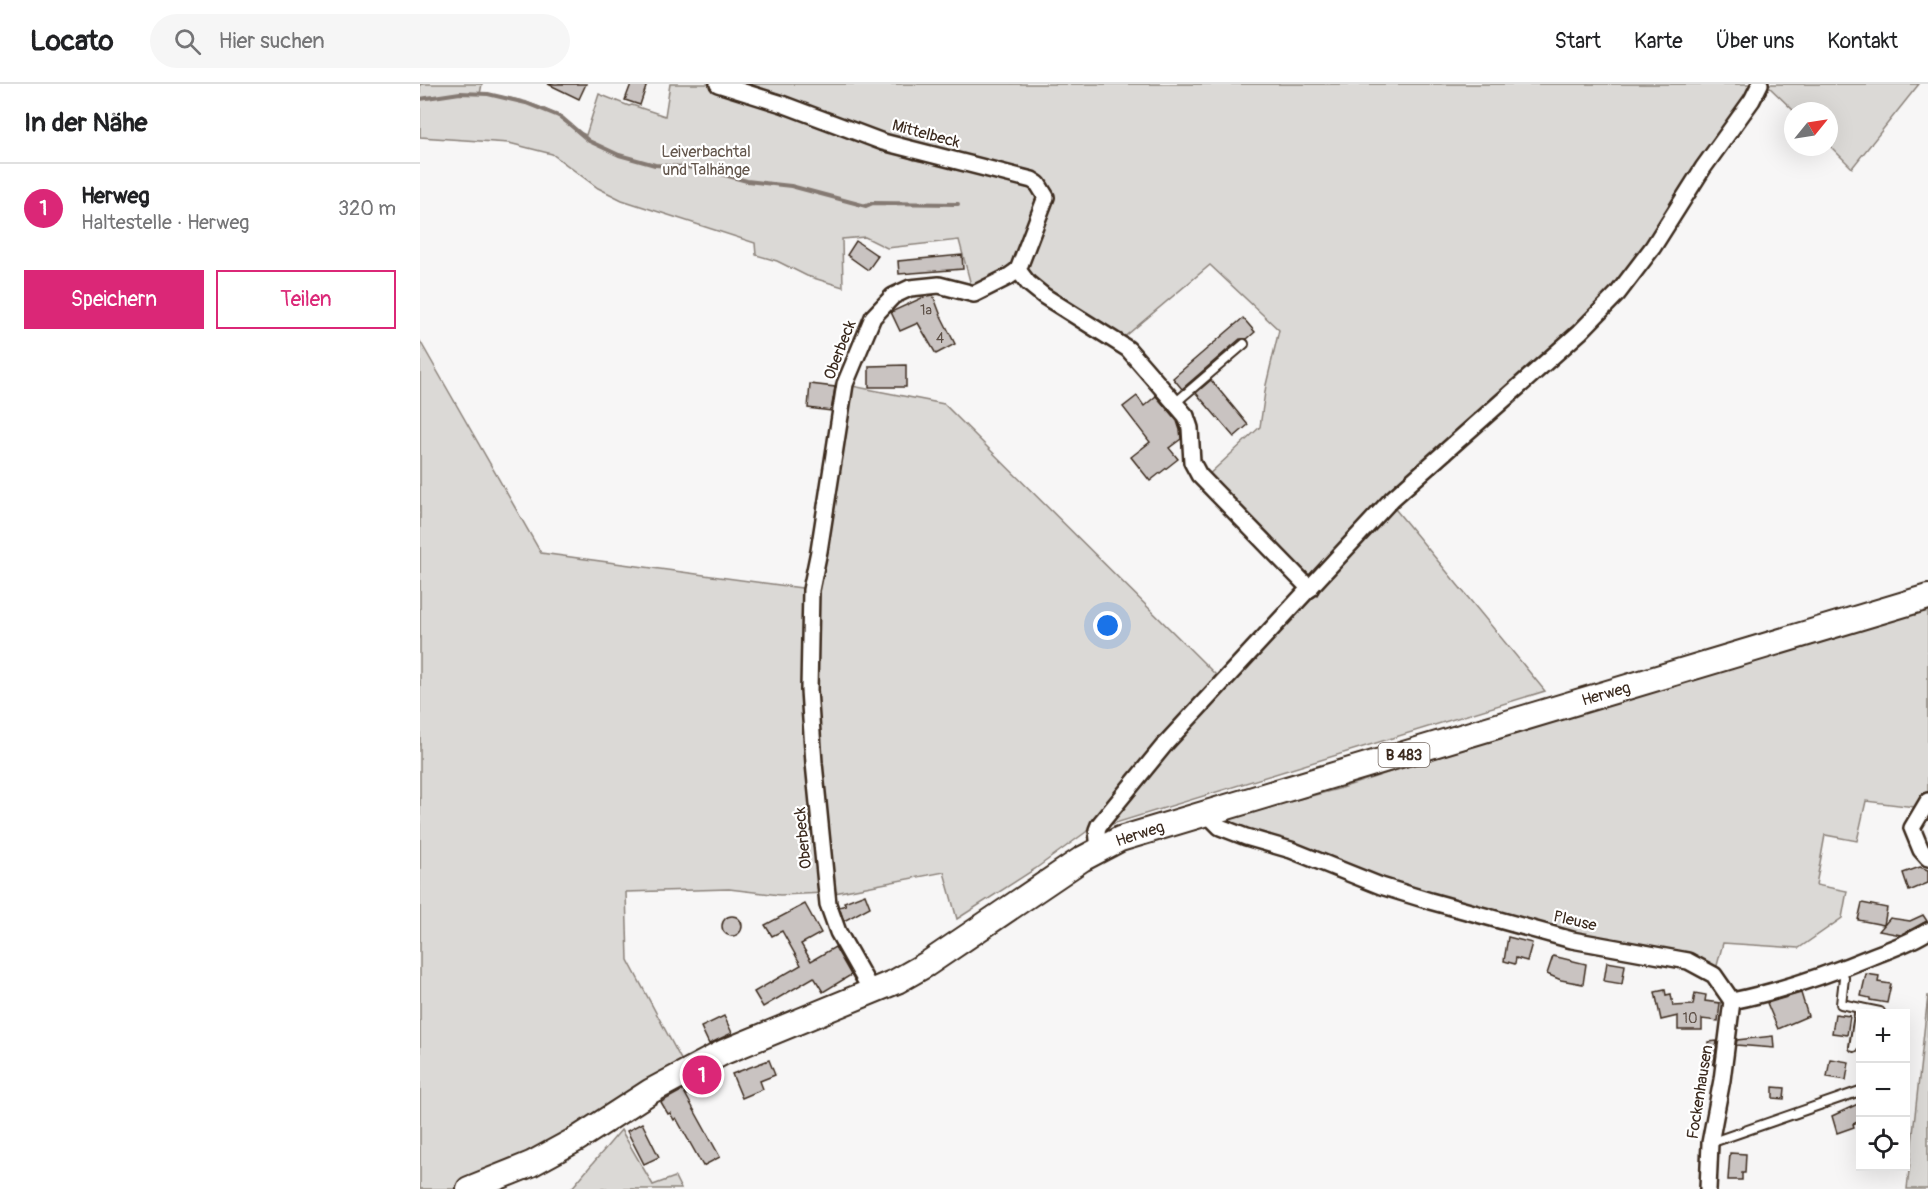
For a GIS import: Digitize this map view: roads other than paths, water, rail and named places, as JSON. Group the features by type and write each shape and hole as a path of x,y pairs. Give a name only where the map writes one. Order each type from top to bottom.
{"main road":[{"name":"Herweg","path":"469,1189 531,1164 651,1091 724,1052 897,981 927,964 1099,849 1120,839 1928,597"}],"street":[{"name":"Mittelbeck","path":"718,84 782,104 883,142 1032,180 1038,184 1046,197 1018,270"},
{"path":"1099,849 1097,830 1099,825 1175,732 1398,494 1580,332 1618,293 1647,256 1703,168 1752,100 1760,84"},
{"path":"1018,270 1028,283 1044,296 1128,349 1186,416 1190,428 1192,462 1199,475 1310,590"},
{"name":"Oberbeck","path":"872,992 838,932 828,904 809,690 810,590 819,551 845,384 873,317 893,296 910,288 928,285 939,285 974,294 1008,278 1018,270"},
{"path":"1928,801 1912,828 1921,850 1928,858"},
{"name":"Pleuse","path":"1206,813 1220,827 1291,850 1411,896 1572,939 1688,961 1714,975 1732,1001"},
{"path":"1732,1001 1801,983 1897,946 1928,931"},
{"name":"Fockenhausen","path":"1708,1189 1710,1143 1722,1080 1732,1001"}],"lane":[{"path":"1175,403 1244,344"},
{"path":"1842,968 1844,978 1841,1004 1865,1009"},
{"path":"1854,1047 1860,1008"},
{"path":"1710,1143 1856,1092"}],"waterway":[{"path":"420,99 460,93 488,94 526,103 561,117 589,141 619,155 655,165 698,168 747,181 791,186 866,206 873,203 958,204"}],"place":[{"name":"Herweg","path":"702,1075"}],"park label":[{"name":"Leiverbachtal und Talhänge","path":"706,161"}]}
